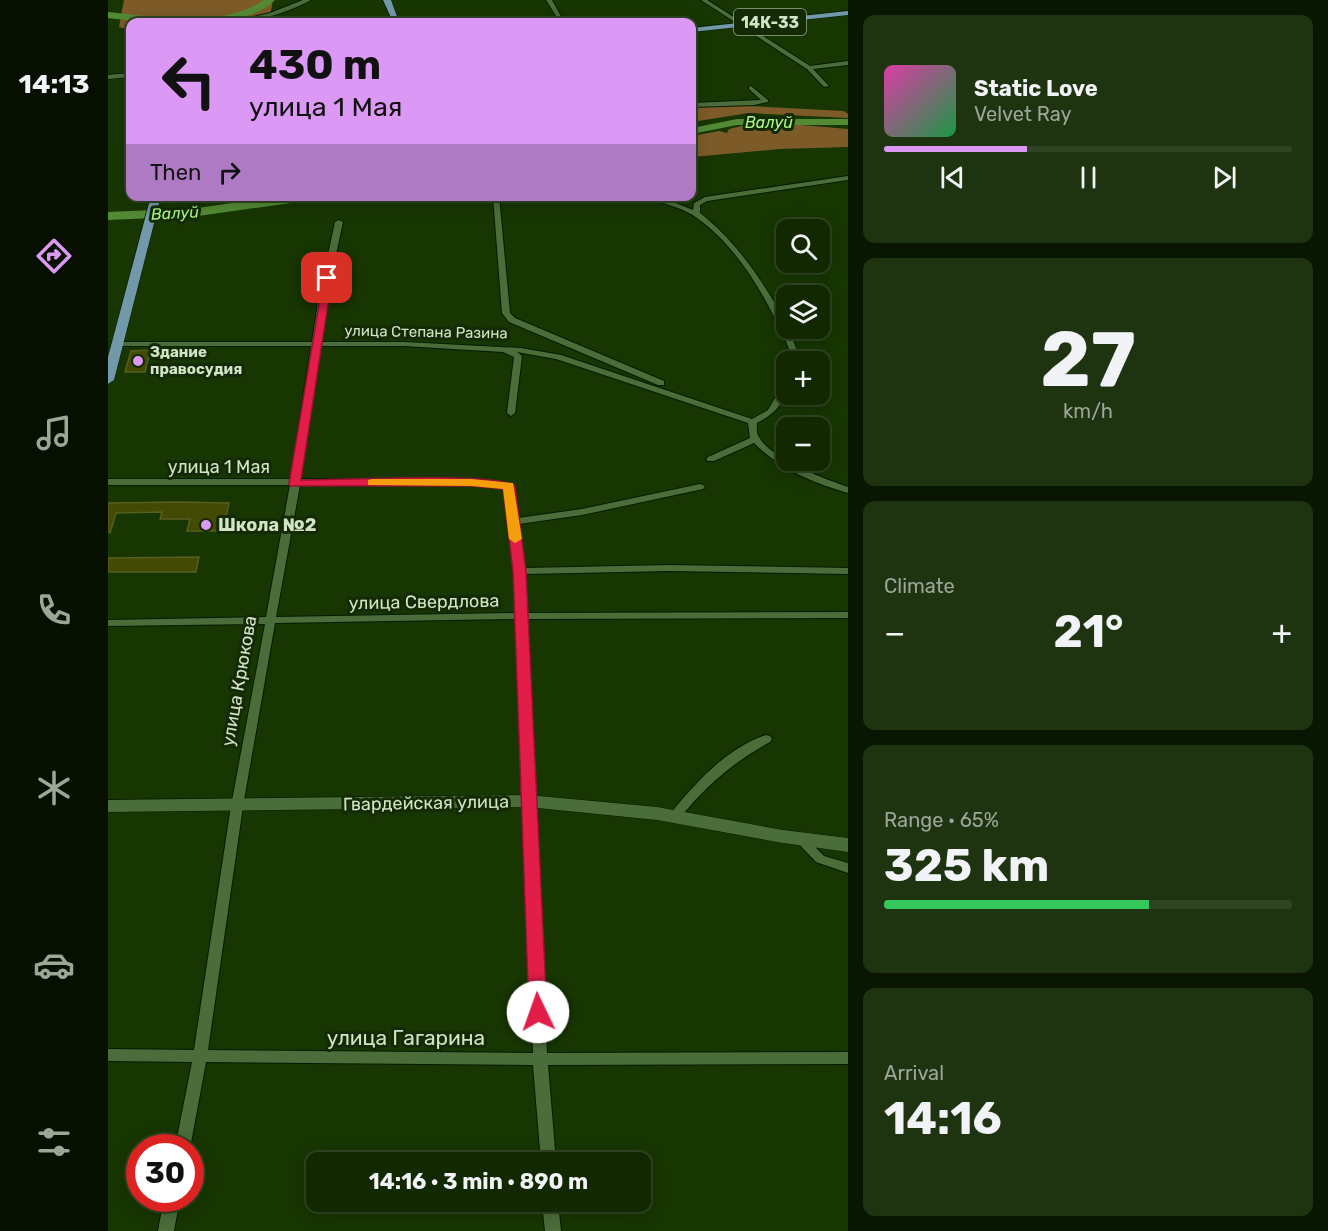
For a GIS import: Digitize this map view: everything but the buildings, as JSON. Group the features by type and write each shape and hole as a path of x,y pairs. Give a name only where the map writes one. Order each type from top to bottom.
{"main road":[{"path":"387,0 394,18"},
{"name":"14К-33","path":"696,30 848,13"},
{"path":"108,380 113,344 155,201"}],"street":[{"path":"253,18 308,0"},
{"path":"549,0 560,18"},
{"path":"704,0 809,68 826,86"},
{"path":"809,68 848,63"},
{"path":"108,77 126,75"},
{"path":"696,105 754,103 766,100 752,88"},
{"path":"697,215 696,204 705,199 848,178"},
{"path":"496,201 506,313 512,320 661,384 676,395"},
{"path":"662,201 697,215 721,235 755,278 789,334 794,351"},
{"name":"улица Крюкова","path":"185,1134 200,1057 237,806 295,484 323,296 339,222"},
{"name":"улица Степана Разина","path":"113,344 404,344 501,348 558,357 753,422"},
{"path":"501,348 518,356 511,413"},
{"path":"776,403 771,412 753,422 752,431 755,439 771,454 834,486 848,490"},
{"path":"711,459 755,439"},
{"name":"улица 1 Мая","path":"108,482 295,484 471,482 509,486 513,522"},
{"path":"547,1152 540,1059 520,616 520,571 513,522 582,512 700,487"},
{"path":"520,571 669,568 848,571"},
{"name":"улица Свердлова","path":"108,623 520,616 848,615"},
{"path":"675,816 717,768 766,739"},
{"name":"Гвардейская улица","path":"108,806 528,801 585,804 675,816 802,841 848,845"},
{"path":"802,841 820,858 848,868"},
{"name":"улица Гагарина","path":"108,1055 540,1059 848,1058"},
{"path":"166,1231 169,1212"},
{"path":"551,1212 553,1231"}],"shaded area":[{"path":"124,0 273,0 270,18 126,18 126,29 119,27"},
{"path":"712,104 844,111 848,114 848,118 749,113 696,121 696,106"},
{"path":"790,124 848,129 848,147 780,149 696,157 696,135 719,131 727,133 729,129 746,125"}],"waterway":[{"name":"Валуй","path":"216,18 250,11 270,0"},
{"name":"Валуй","path":"108,15 136,18"},
{"name":"Валуй","path":"696,130 737,122 848,122"},
{"name":"Валуй","path":"108,216 198,212 276,201"}],"slow traffic":[{"path":"372,483 471,482 509,486 515,539"}],"place":[{"name":"Здание правосудия","path":"138,361"},
{"name":"Школа №2","path":"206,525"}],"route":[{"path":"327,278 295,484 471,482 509,486 520,571 520,616 538,1012"}]}
